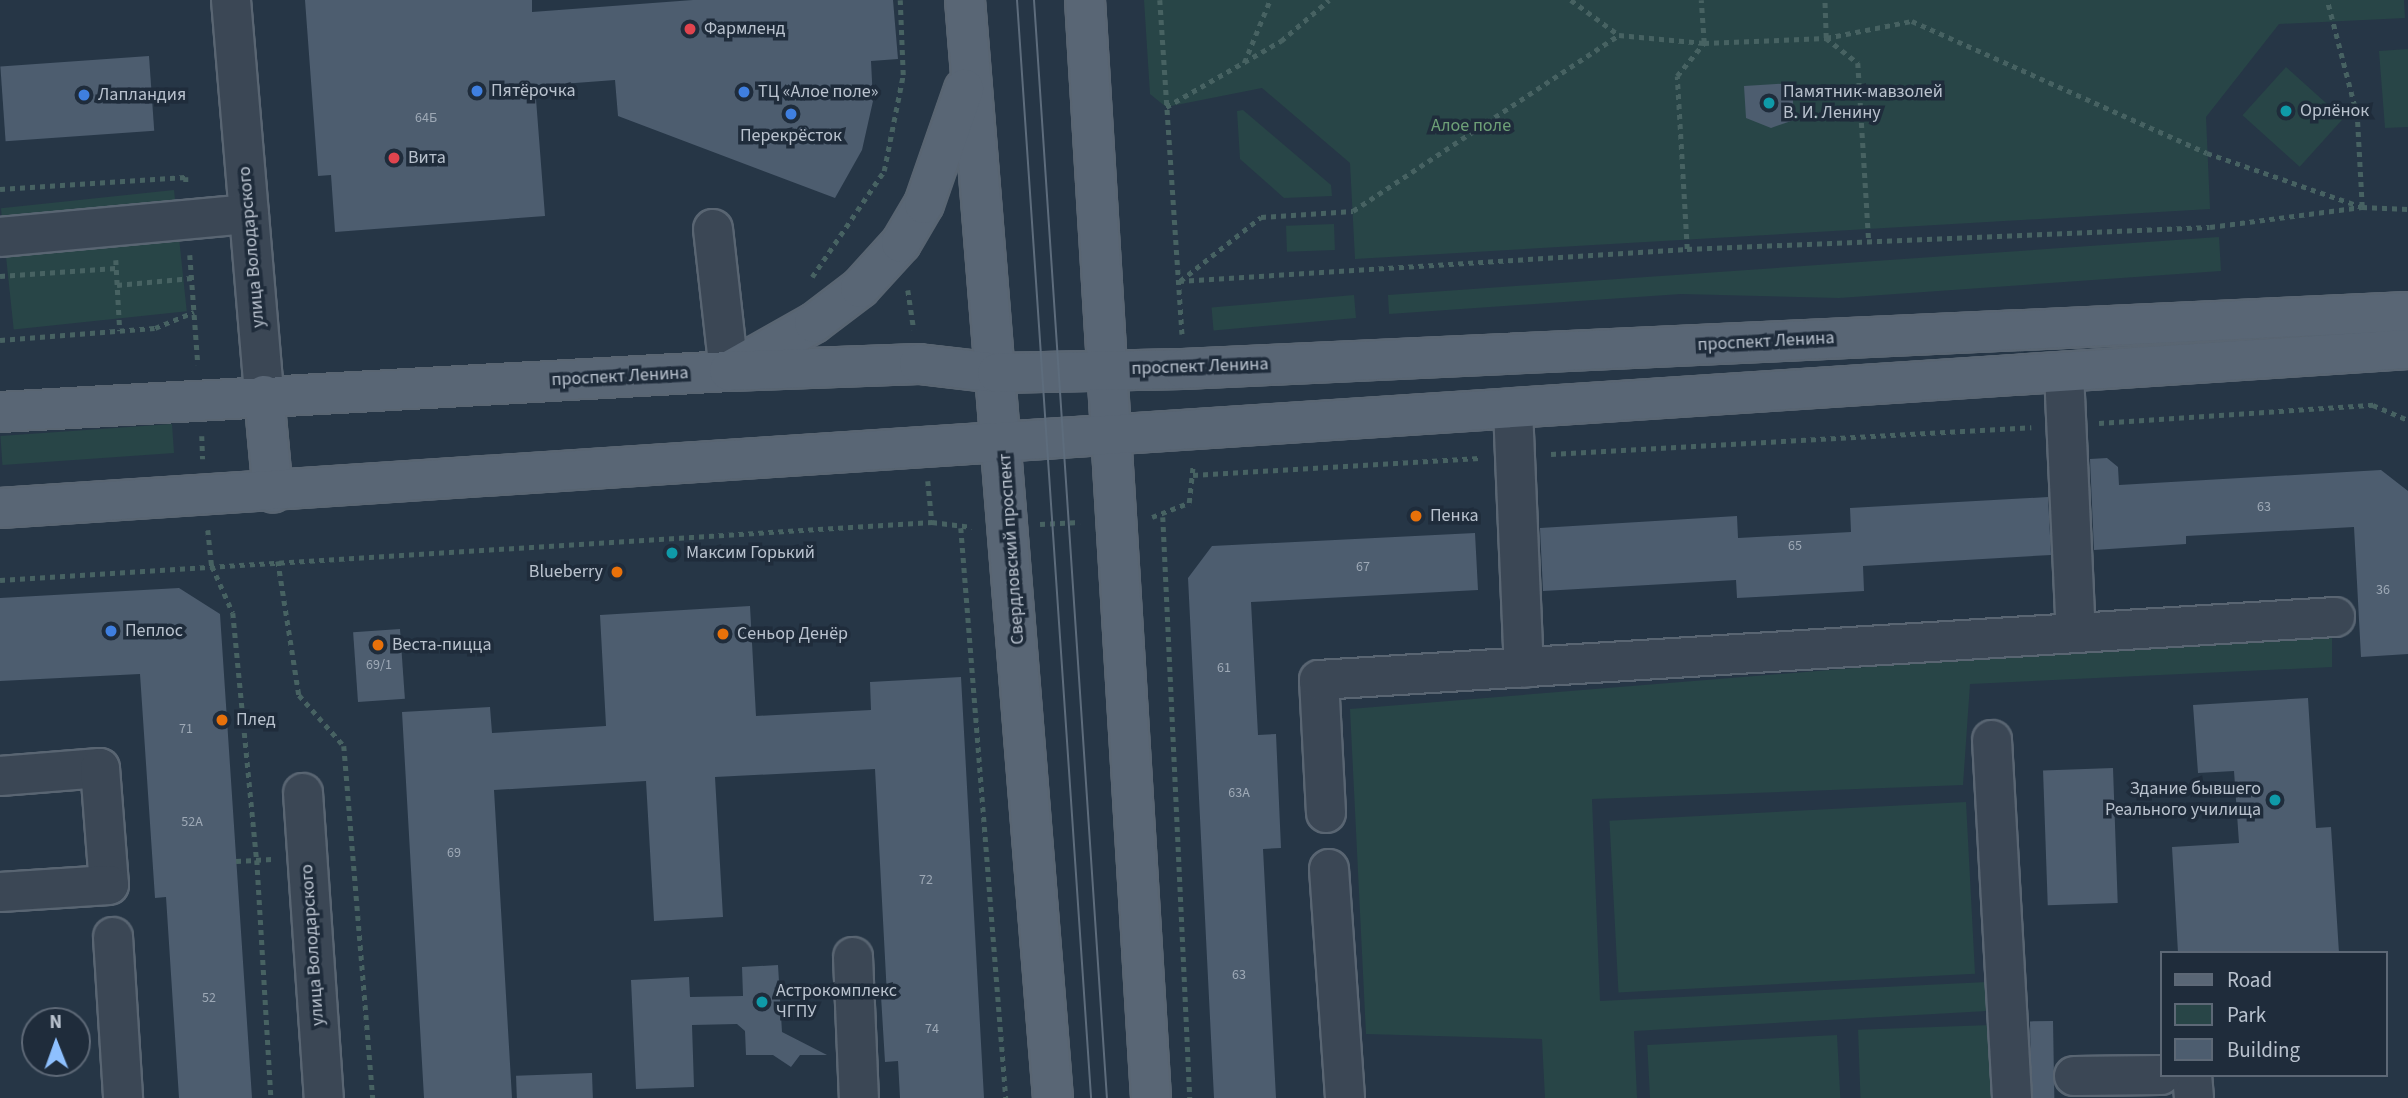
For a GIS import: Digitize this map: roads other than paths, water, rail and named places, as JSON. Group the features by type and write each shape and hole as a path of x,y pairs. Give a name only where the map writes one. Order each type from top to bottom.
{"main road":[{"name":"Свердловский проспект","path":"965,0 969,74 1004,442 1053,1098"},
{"path":"1085,0 1107,433 1151,1098"},
{"path":"730,371 814,323 860,288 901,243 924,204 969,74"},
{"name":"проспект Ленина","path":"0,412 264,395 730,371 919,364 997,373 1105,370 2408,312"},
{"path":"0,508 273,493 1189,427 2408,349"},
{"name":"улица Володарского","path":"264,395 273,493"}],"street":[{"name":"улица Володарского","path":"231,0 264,395"},
{"path":"0,237 249,214"},
{"path":"713,229 730,371"},
{"path":"2064,373 2076,633"},
{"path":"1513,408 1524,668"},
{"path":"1326,813 1319,680 2335,617"},
{"path":"1992,740 2012,1098"},
{"path":"0,776 100,768 109,885 0,892"},
{"name":"улица Володарского","path":"303,793 324,1098"},
{"path":"1329,869 1345,1098"},
{"path":"113,937 122,1098"},
{"path":"853,957 859,1098"},
{"path":"2074,1076 2160,1075"},
{"path":"2192,1077 2194,1098"}],"tram line":[{"path":"1017,0 1091,1098"},
{"path":"1034,0 1107,1098"}],"place":[{"name":"Фармленд","path":"690,29"},
{"name":"Пятёрочка","path":"477,91"},
{"name":"ТЦ «Алое поле»","path":"744,92"},
{"name":"Лапландия","path":"84,95"},
{"name":"Памятник-мавзолей В. И. Ленину","path":"1769,103"},
{"name":"Орлёнок","path":"2286,111"},
{"name":"Перекрёсток","path":"791,114"},
{"name":"Вита","path":"394,158"},
{"name":"Пенка","path":"1416,516"},
{"name":"Максим Горький","path":"672,553"},
{"name":"Blueberry","path":"617,572"},
{"name":"Пеплос","path":"111,631"},
{"name":"Сеньор Денёр","path":"723,634"},
{"name":"Веста-пицца","path":"378,645"},
{"name":"Плед","path":"222,720"},
{"name":"Здание бывшего Реального училища","path":"2275,800"},
{"name":"Астрокомплекс ЧГПУ","path":"762,1002"}],"park label":[{"name":"Алое поле","path":"1471,126"}]}
